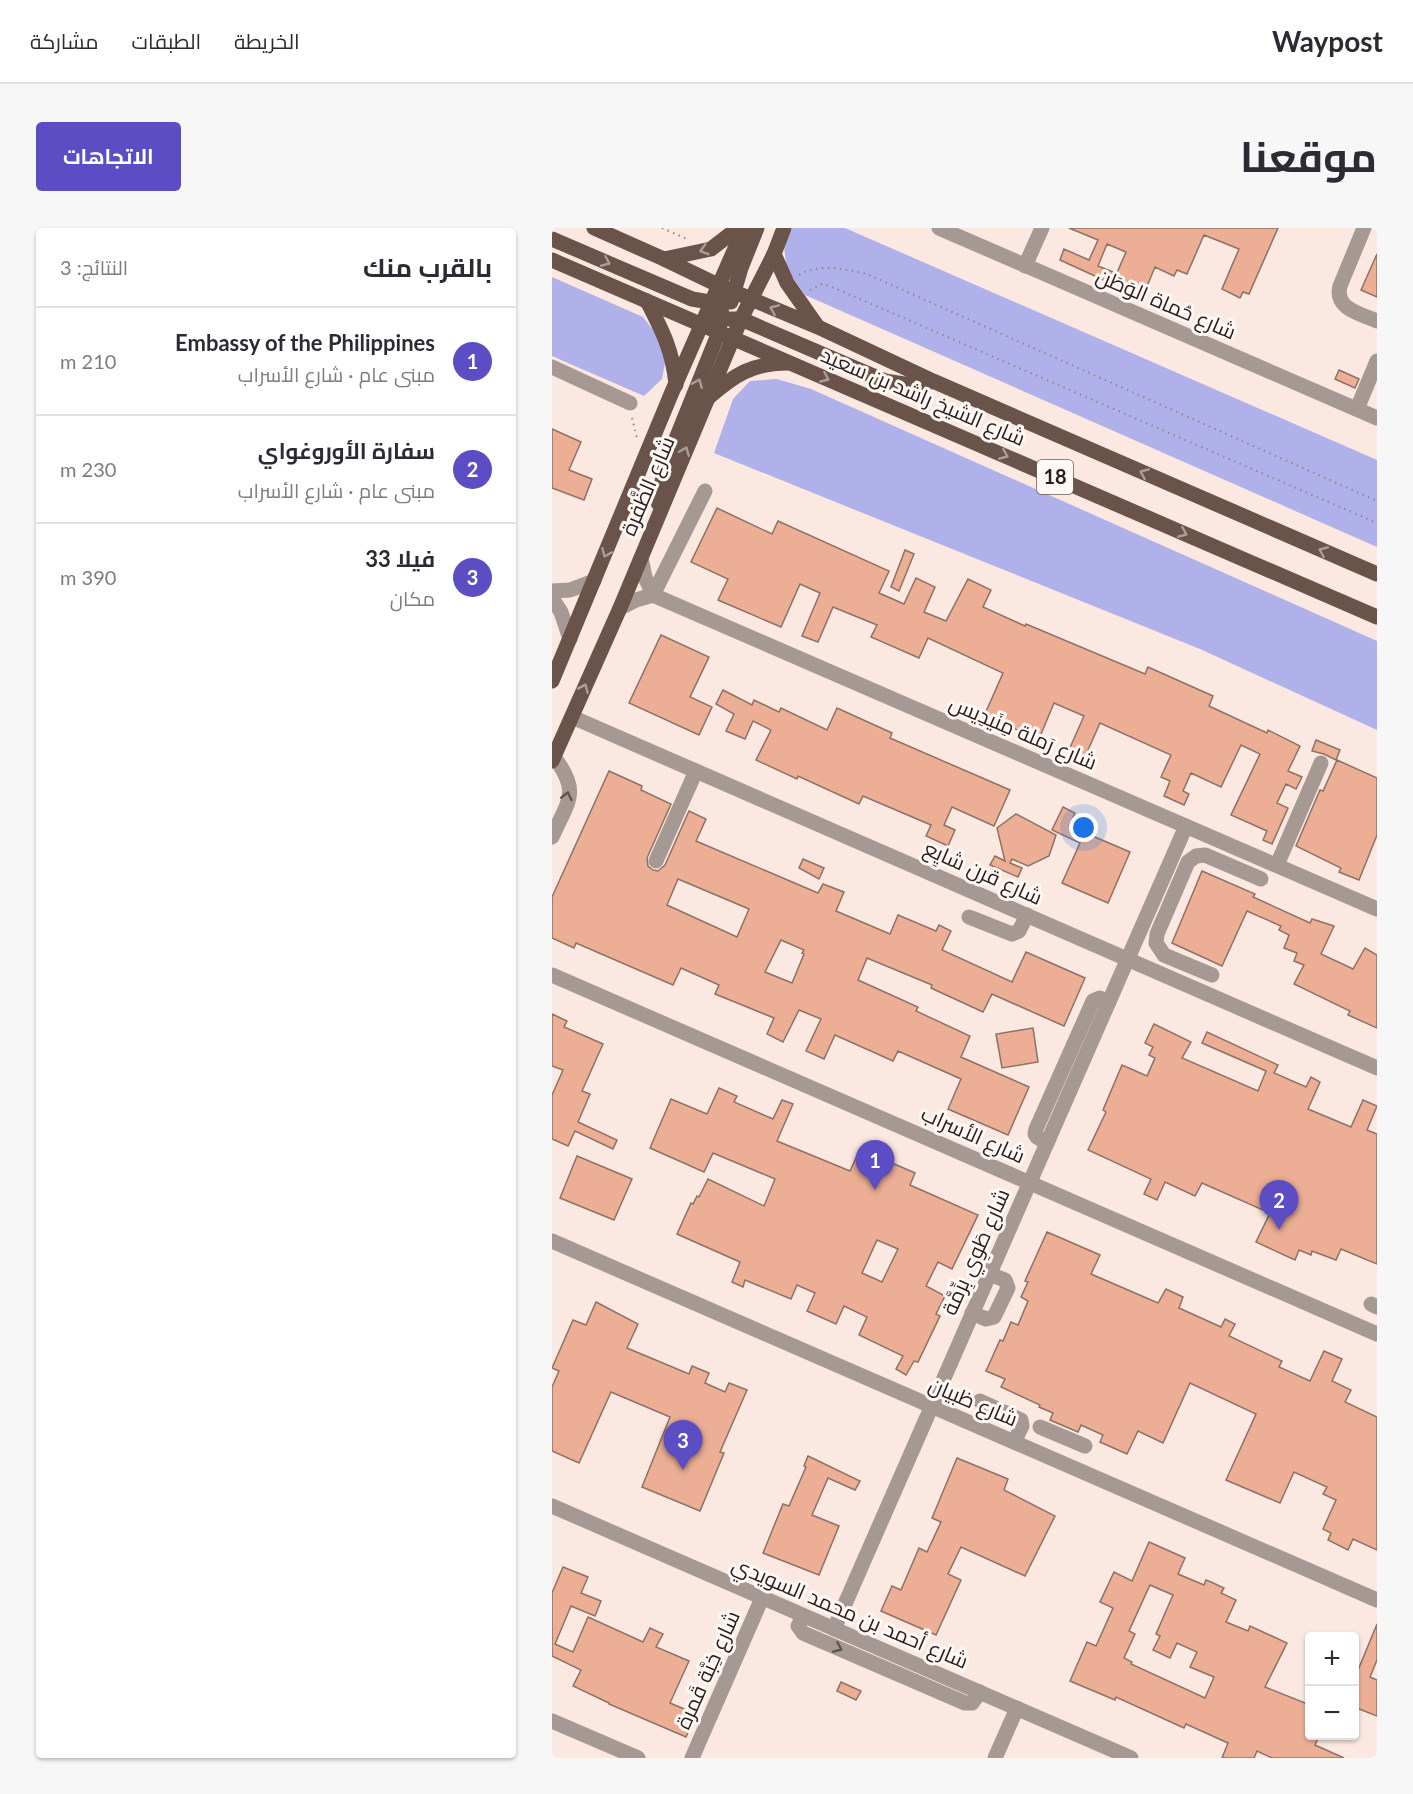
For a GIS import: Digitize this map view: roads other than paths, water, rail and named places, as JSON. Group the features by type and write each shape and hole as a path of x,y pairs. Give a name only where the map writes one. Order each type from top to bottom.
{"main road":[{"name":"شارع الشيخ راشد بن سعيد","path":"594,228 664,259 792,363 1377,617"},
{"path":"664,259 711,249 738,228"},
{"name":"شارع الظَّفرة","path":"553,759 620,608 706,400 744,228"},
{"path":"657,518 658,499 665,466 757,228"},
{"name":"شارع الظَّفرة","path":"552,681 702,325 752,299 784,228"},
{"path":"552,239 692,299 726,311 885,381 904,384 933,381"},
{"path":"774,254 787,283 818,327"},
{"name":"شارع الشيخ راشد بن سعيد","path":"552,260 702,325 752,299 933,381 1377,574"},
{"path":"647,301 667,340 675,370 676,386"},
{"path":"706,400 723,385 748,370 773,363 792,363"}],"street":[{"name":"شارع حُماة الوَطَن","path":"939,228 1377,418"},
{"path":"1364,228 1340,286 1339,296 1346,307 1377,321"},
{"path":"1025,266 1036,230"},
{"path":"1357,409 1377,361"},
{"path":"552,368 630,403"},
{"path":"653,596 705,490"},
{"path":"641,558 653,596"},
{"path":"552,591 570,590 594,580"},
{"path":"620,608 636,600 653,596"},
{"name":"شارع رَملة مِنَيدِيس","path":"653,596 1377,909"},
{"path":"552,598 561,612 570,639"},
{"name":"شارع قرن شايِع","path":"572,717 1377,1068"},
{"path":"552,837 570,792 566,774 553,759"},
{"path":"1276,865 1321,763"},
{"path":"656,861 696,771"},
{"name":"شارع طَوِي بِرِّمَّة","path":"834,1629 1186,826"},
{"path":"1212,975 1164,955 1157,948 1157,934 1188,862 1200,855 1210,856 1261,879"},
{"path":"1157,891 1173,897"},
{"path":"998,929 1008,907"},
{"path":"969,917 1009,934 1016,933 1021,928 1027,915"},
{"name":"شارع الأسراب","path":"552,975 1377,1334"},
{"name":"شارع ظبيان","path":"552,1241 1377,1600"},
{"path":"972,1313 986,1320 994,1317 1008,1288 1005,1280 989,1274"},
{"path":"983,1429 987,1404 1021,1420 1022,1426 1014,1442"},
{"path":"1040,1427 1085,1446"},
{"path":"1050,1458 1060,1435"},
{"name":"شارع أحمد بن محمد السويدي","path":"552,1506 1131,1758"},
{"name":"شارع خِبَّة قَمرة","path":"692,1758 762,1598"},
{"path":"803,1616 798,1626 803,1633 965,1702 974,1701 980,1692"},
{"path":"995,1758 1017,1708"},
{"path":"552,1721 638,1758"}],"place":[{"name":"Embassy of the Philippines","path":"875,1190"},
{"name":"سفارة الأوروغواي","path":"1279,1230"},
{"name":"فيلا 33","path":"683,1470"}]}
